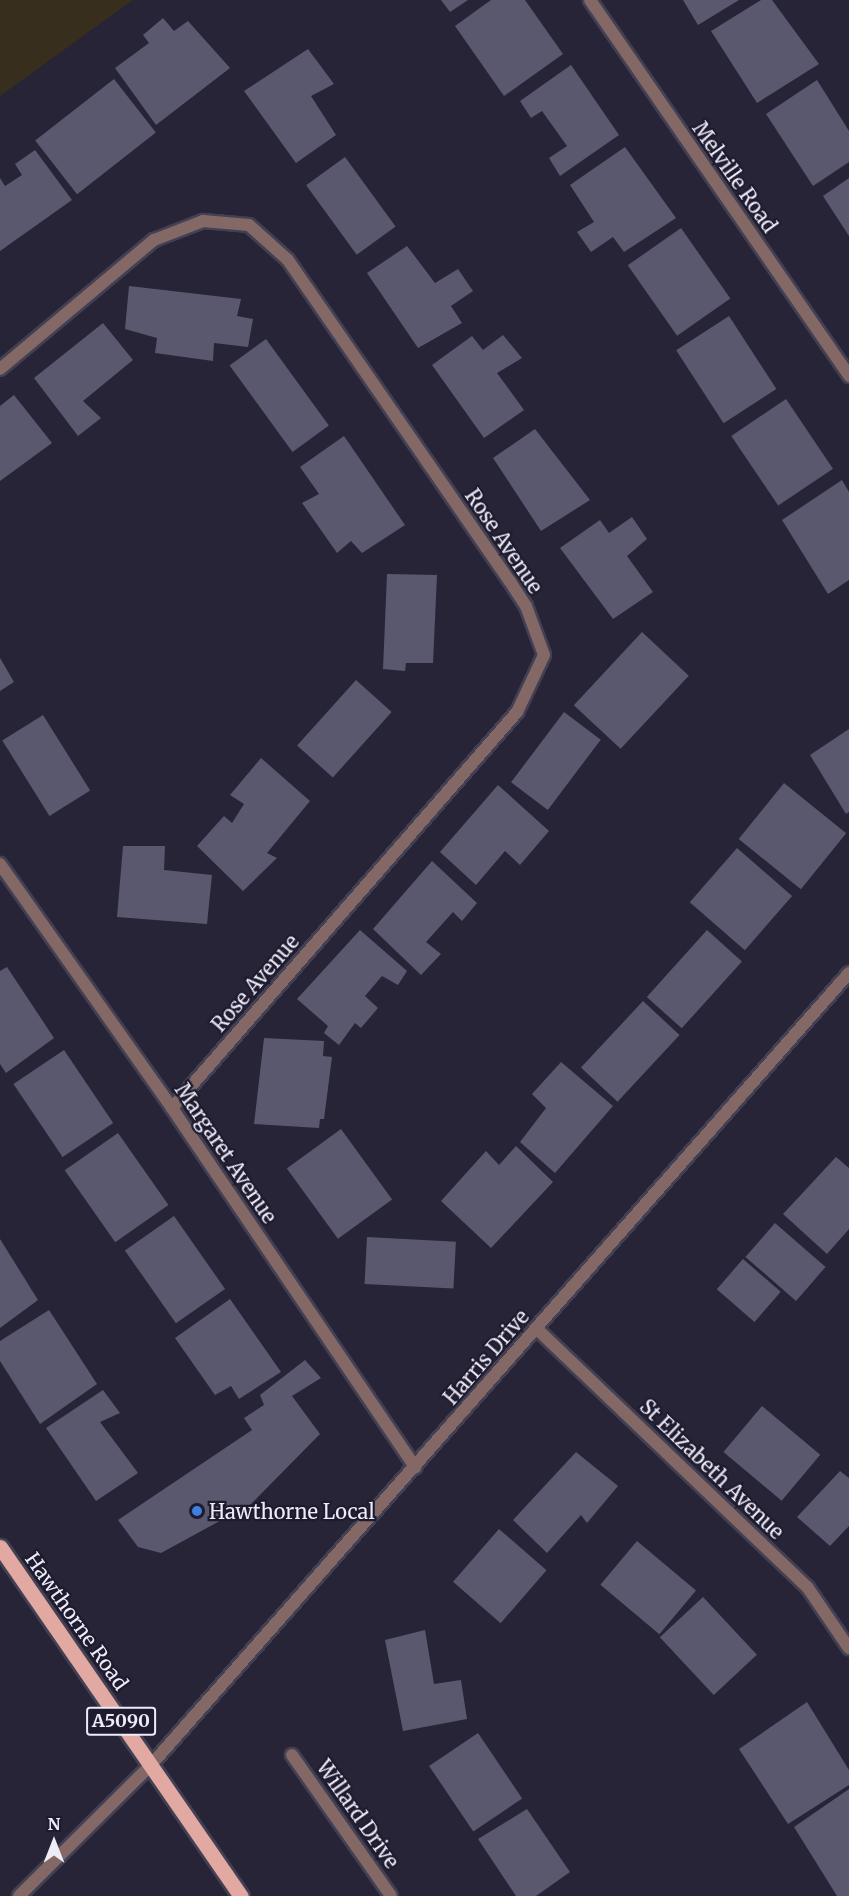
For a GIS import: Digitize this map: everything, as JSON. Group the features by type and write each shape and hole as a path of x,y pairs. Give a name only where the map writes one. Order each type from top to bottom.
{"main road":[{"name":"Hawthorne Road","path":"0,1547 241,1896"}],"street":[{"name":"Melville Road","path":"590,0 849,376"},
{"name":"Rose Avenue","path":"0,369 154,240 203,221 249,225 288,260 489,551 526,606 544,655 517,712 172,1108"},
{"name":"Margaret Avenue","path":"0,864 172,1108 415,1467"},
{"name":"Harris Drive","path":"19,1896 151,1765 849,973"},
{"name":"St Elizabeth Avenue","path":"536,1328 808,1588 849,1648"},
{"name":"Willard Drive","path":"292,1755 391,1896"}],"shaded area":[{"path":"0,0 133,0 0,96"}],"building":[{"path":"441,0 468,0 450,12"},
{"path":"491,0 525,0 563,54 504,96 455,26"},
{"path":"683,0 739,0 698,25"},
{"path":"761,0 772,0 819,64 757,103 711,31"},
{"path":"163,18 174,31 188,21 230,68 156,125 115,68 149,43 143,35"},
{"path":"308,49 334,84 311,96 336,135 296,163 244,91"},
{"path":"571,65 619,135 560,176 549,158 567,146 542,111 531,118 520,101"},
{"path":"114,79 156,133 77,194 35,141"},
{"path":"817,80 849,131 849,162 813,186 766,114"},
{"path":"625,147 676,218 624,252 613,237 591,252 577,232 594,222 570,185"},
{"path":"35,150 72,200 0,251 0,178 5,186 22,175 15,164"},
{"path":"345,157 396,227 357,255 306,185"},
{"path":"849,178 849,236 823,196"},
{"path":"681,228 730,298 677,336 628,265"},
{"path":"407,246 435,283 458,269 473,291 451,306 462,323 418,348 367,273"},
{"path":"129,286 241,299 237,316 253,319 248,347 214,343 213,361 155,353 157,338 125,329"},
{"path":"729,316 776,389 724,423 676,350"},
{"path":"103,323 133,360 83,401 101,418 78,436 34,378"},
{"path":"503,335 522,358 497,373 524,410 484,438 432,365 472,336 483,350"},
{"path":"266,339 329,426 292,452 230,365"},
{"path":"14,395 52,443 0,481 0,406"},
{"path":"786,399 833,469 778,506 731,436"},
{"path":"535,429 590,500 541,531 493,458"},
{"path":"344,436 405,525 362,553 351,541 337,553 302,503 319,494 300,467"},
{"path":"842,480 849,492 849,580 828,594 782,520"},
{"path":"632,517 647,539 627,556 653,592 613,619 560,548 600,520 609,533"},
{"path":"387,574 437,575 433,663 406,663 405,671 383,669"},
{"path":"642,632 689,676 621,749 574,705"},
{"path":"0,658 14,682 0,691"},
{"path":"356,680 392,712 333,778 297,745"},
{"path":"564,712 601,740 548,810 511,782"},
{"path":"43,715 90,790 49,816 2,740"},
{"path":"849,729 849,812 846,814 810,755"},
{"path":"261,758 310,801 267,853 277,858 243,891 197,846 224,816 232,823 244,804 230,795"},
{"path":"784,783 846,833 801,889 739,839"},
{"path":"498,785 549,831 520,865 505,851 476,885 440,852"},
{"path":"123,846 165,846 164,870 212,875 207,924 117,917"},
{"path":"737,848 792,896 745,950 690,902"},
{"path":"432,861 477,903 462,921 453,912 426,942 441,954 421,975 373,929"},
{"path":"360,930 407,971 398,985 382,976 365,996 378,1008 361,1028 355,1023 339,1045 324,1033 328,1026 297,999"},
{"path":"707,930 742,961 682,1028 647,997"},
{"path":"7,967 54,1038 6,1073 0,1064 0,971"},
{"path":"643,1001 680,1035 618,1102 581,1068"},
{"path":"264,1038 324,1041 323,1056 332,1057 324,1119 320,1119 319,1128 254,1124"},
{"path":"64,1050 113,1123 63,1157 13,1084"},
{"path":"561,1062 613,1106 555,1173 520,1142 546,1108 532,1094"},
{"path":"341,1129 392,1199 338,1239 287,1168"},
{"path":"118,1133 168,1205 115,1242 65,1170"},
{"path":"516,1146 553,1182 491,1248 441,1201 486,1151 499,1165"},
{"path":"836,1157 849,1168 849,1229 827,1254 783,1214"},
{"path":"174,1216 225,1289 176,1323 125,1250"},
{"path":"775,1223 826,1267 796,1301 745,1257"},
{"path":"367,1237 456,1242 453,1289 365,1284"},
{"path":"0,1239 38,1300 0,1328"},
{"path":"743,1259 781,1292 754,1322 717,1289"},
{"path":"230,1299 281,1372 239,1399 231,1386 215,1395 175,1338"},
{"path":"49,1310 97,1384 40,1424 0,1361 0,1341"},
{"path":"305,1360 321,1378 292,1396 320,1434 251,1504 161,1553 138,1547 118,1520 252,1430 244,1418 264,1405 260,1395"},
{"path":"103,1390 120,1413 100,1422 138,1473 96,1501 46,1428"},
{"path":"762,1406 820,1455 782,1501 723,1452"},
{"path":"576,1452 618,1486 587,1523 581,1515 547,1553 513,1520"},
{"path":"840,1471 849,1478 849,1526 830,1546 797,1517"},
{"path":"499,1529 547,1570 501,1623 453,1582"},
{"path":"637,1541 696,1590 659,1634 600,1585"},
{"path":"703,1597 757,1655 714,1695 660,1637"},
{"path":"425,1630 434,1684 461,1680 467,1719 403,1731 385,1640"},
{"path":"807,1702 849,1770 849,1785 788,1824 739,1749"},
{"path":"478,1733 522,1798 473,1831 429,1766"},
{"path":"849,1789 849,1896 837,1896 794,1827"},
{"path":"527,1809 570,1872 536,1896 516,1896 478,1839"}],"place":[{"name":"Hawthorne Local","path":"197,1511"}]}
